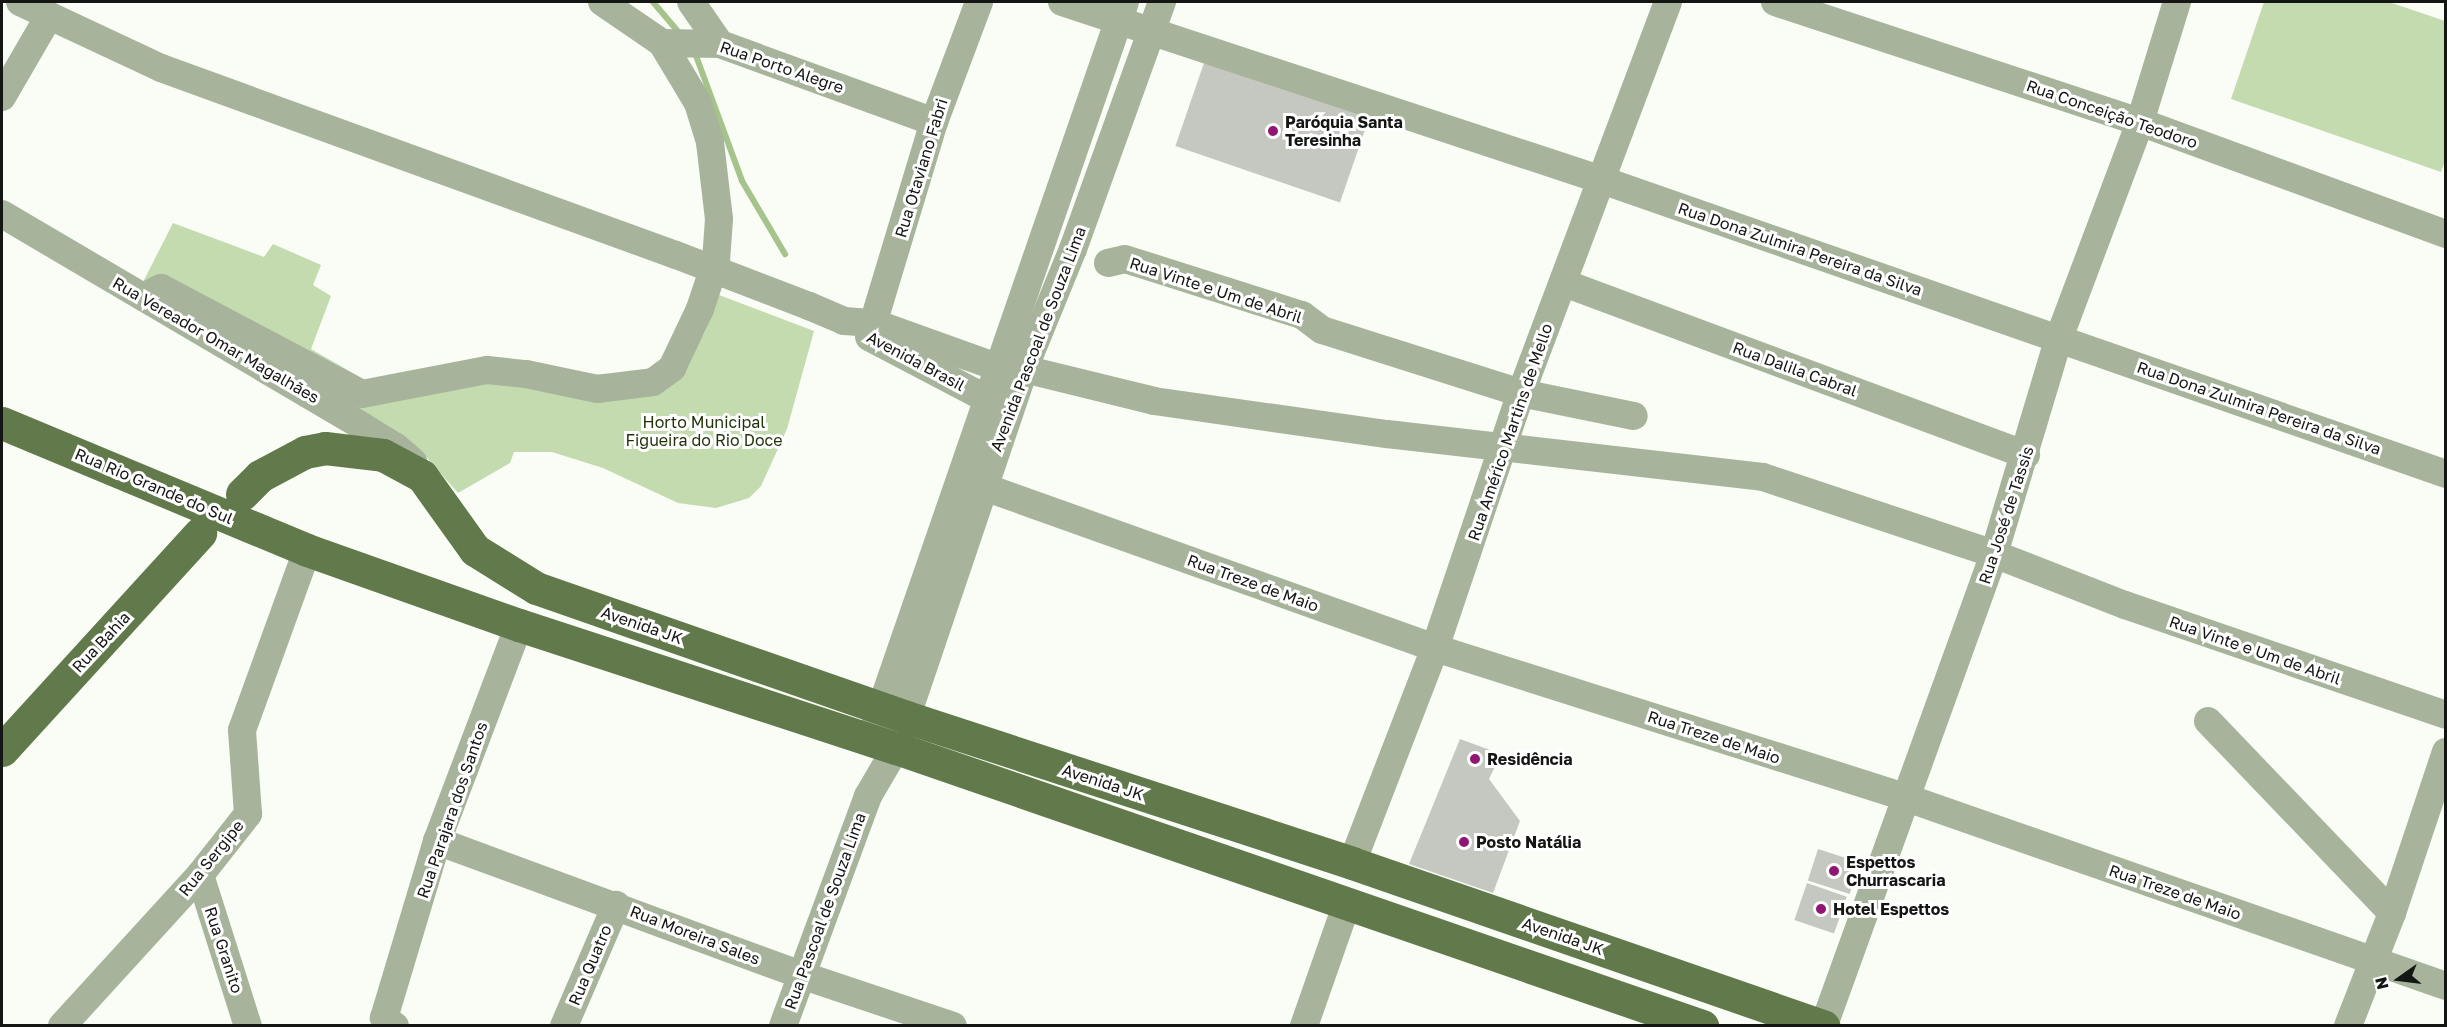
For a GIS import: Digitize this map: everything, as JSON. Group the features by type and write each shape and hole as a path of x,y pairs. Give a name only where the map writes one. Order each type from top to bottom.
{"main road":[{"name":"Rua Rio Grande do Sul","path":"3,427 307,550"},
{"path":"242,494 282,462 325,448 383,455 422,476"},
{"name":"Avenida JK","path":"422,476 476,550 536,588 888,728 1347,903 1702,1026"},
{"name":"Rua Bahia","path":"2,750 200,533"},
{"name":"Avenida JK","path":"307,550 519,625 888,728 1352,863 1824,1025"}],"street":[{"path":"20,2 161,68 676,255 871,330"},
{"path":"143,297 152,289 161,288 362,394 487,370 526,374 597,389 652,382 672,368 700,309 716,261 719,219 710,142 698,103 662,43 602,2"},
{"path":"691,2 720,44"},
{"name":"Rua Otaviano Fabri","path":"871,330 934,122 979,2"},
{"name":"Rua Dona Zulmira Pereira da Silva","path":"1062,2 1122,12 1152,31 1599,179 2445,474"},
{"name":"Avenida Pascoal de Souza Lima","path":"972,482 989,400 1012,368 1073,249 1162,2"},
{"name":"Rua Américo Martins de Mello","path":"1352,863 1435,648 1521,393 1564,283 1599,179 1668,2"},
{"name":"Rua Conceição Teodoro","path":"1775,2 2140,122 2445,234"},
{"name":"Rua José de Tassis","path":"1824,1025 1904,796 1994,555 2026,455 2059,339 2140,122 2177,2"},
{"name":"Avenida Pascoal de Souza Lima","path":"888,728 1012,368 1043,239 1122,12"},
{"path":"2,97 49,15"},
{"name":"Rua Porto Alegre","path":"662,43 720,44 934,122"},
{"name":"Rua Vereador Omar Magalhães","path":"2,214 388,441 411,460 422,476"},
{"name":"Rua Vinte e Um de Abril","path":"1043,239 1108,263 1118,277 1283,329 1294,332 1322,330 1521,393 1634,416"},
{"name":"Rua Dalila Cabral","path":"1564,283 2026,455"},
{"name":"Rua Vinte e Um de Abril","path":"871,330 1012,368 1154,401 1387,434 1763,477 1994,555 2445,715"},
{"name":"Avenida Brasil","path":"871,330 989,400"},
{"name":"Rua Treze de Maio","path":"972,482 1435,648 1904,796 2445,986"},
{"name":"Rua Sergipe","path":"62,1026 200,875 248,814 243,730 307,550"},
{"name":"Rua Parajara dos Santos","path":"390,1022 437,841 519,625"},
{"path":"2208,721 2392,913"},
{"name":"Rua Pascoal de Souza Lima","path":"783,1026 868,796 888,728"},
{"path":"2348,1026 2371,960 2392,913 2445,752"},
{"name":"Rua Moreira Sales","path":"437,841 801,975 953,1026"},
{"name":"Rua Granito","path":"200,875 248,1026"},
{"path":"1304,1026 1347,903"},
{"name":"Rua Quatro","path":"564,1026 616,905"}],"green space":[{"path":"2264,2 2389,2 2445,21 2446,159 2441,172 2231,99"},
{"name":"Horto Municipal Figueira do Rio Doce","path":"173,223 264,257 273,244 321,265 313,285 331,296 311,349 372,384 640,373 684,358 704,334 719,295 814,331 787,429 761,486 749,498 716,508 678,503 603,468 552,452 514,452 510,463 458,493 421,451 143,282"}],"building":[{"name":"Paróquia Santa Teresinha","path":"1206,57 1371,114 1340,203 1175,146"},
{"name":"Posto Natália","path":"1460,739 1501,754 1489,779 1520,821 1493,893 1409,864"},
{"name":"Espettos Churrascaria","path":"1818,849 1860,863 1850,894 1808,880"},
{"name":"Hotel Espettos","path":"1807,883 1847,897 1834,934 1794,920"}],"waterway":[{"path":"653,2 681,35"},
{"path":"695,53 742,181 785,254"}],"place":[{"name":"Paróquia Santa Teresinha","path":"1273,131"},
{"name":"Residência","path":"1475,759"},
{"name":"Posto Natália","path":"1464,842"},
{"name":"Espettos Churrascaria","path":"1834,871"},
{"name":"Hotel Espettos","path":"1821,909"}]}
